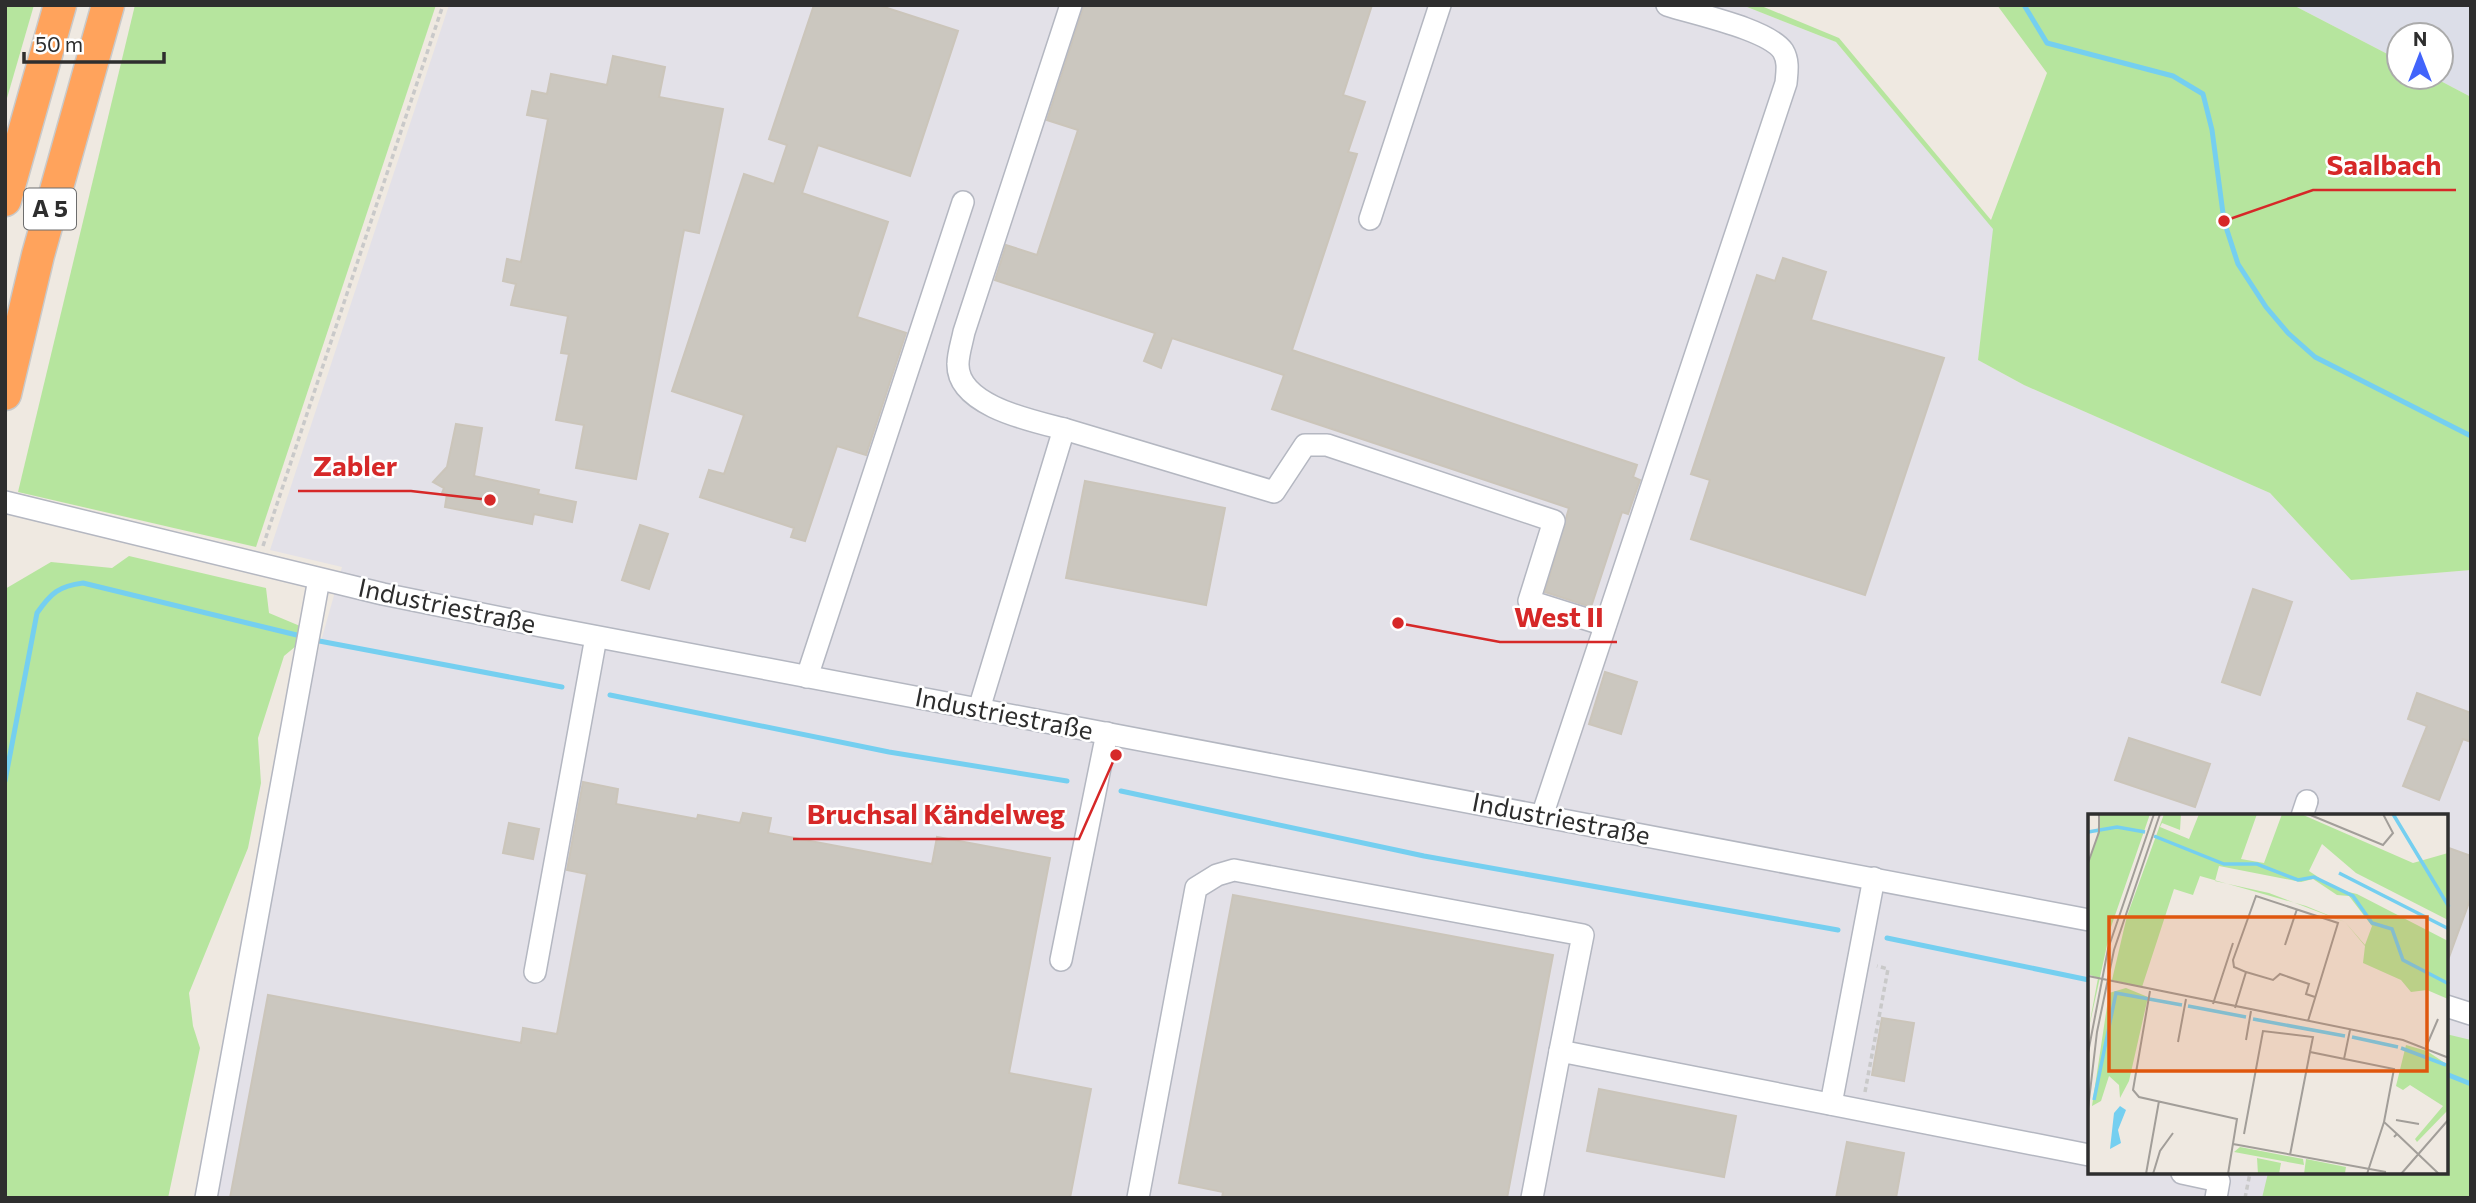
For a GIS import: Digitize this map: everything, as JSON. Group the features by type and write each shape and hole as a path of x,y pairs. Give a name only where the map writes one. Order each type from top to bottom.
{"highway":[{"name":"A 5","path":"5,200 60,5"},
{"name":"A 5","path":"5,394 38,255 108,5"}],"street":[{"path":"1071,5 964,331 958,367 968,392 1013,416 1274,492 1305,445 1327,445 1554,522 1530,601 1605,625"},
{"path":"1370,219 1440,5"},
{"path":"1542,816 1786,83 1788,63 1782,50 1765,37 1667,5"},
{"path":"807,677 964,202"},
{"path":"979,709 1064,429"},
{"name":"Industriestraße","path":"5,502 319,579 596,637 979,709 1105,741 1542,816 2088,920"},
{"path":"206,1198 319,579"},
{"path":"535,972 596,637"},
{"path":"1061,960 1105,741"},
{"path":"1138,1198 1196,888 1217,875 1234,870 1583,935 1532,1198"},
{"path":"1831,1104 1874,878"},
{"path":"2448,1007 2471,1014"},
{"path":"1560,1051 2088,1155"},
{"path":"2191,1175 2219,1181 2216,1198"}],"path":[{"path":"257,564 443,5"},
{"path":"1858,958 1871,960 1878,967 1888,969 1865,1093 1878,1095"},
{"path":"2245,1198 2250,1175"}],"shaded area":[{"path":"449,5 1742,5 1836,42 1994,229 1978,360 2024,385 2270,493 2351,580 2471,570 2471,1198 216,1198 314,666 342,567 270,550"},
{"path":"2293,5 2471,5 2471,97 2455,89 2455,21 2385,21 2385,53"}],"green space":[{"path":"5,5 34,5 5,105"},
{"path":"135,5 436,5 256,547 18,492"},
{"path":"1742,5 1759,5 1839,38 1991,220 2047,73 1997,5 2293,5 2385,53 2385,91 2455,91 2455,89 2471,97 2471,570 2351,580 2270,493 2024,385 1978,360 1993,229 1836,42"},
{"path":"129,556 266,588 269,613 300,626 296,646 284,656 258,738 261,783 248,848 189,993 193,1026 200,1048 168,1198 5,1198 5,589 51,562 112,568"},
{"path":"2448,1034 2471,1040 2471,1198 2262,1198 2268,1175 2448,1175"}],"building":[{"path":"814,5 878,5 958,31 910,176 818,145 802,193 888,222 857,317 906,333 866,455 837,446 805,541 791,537 794,528 700,497 709,470 724,474 744,415 672,391 744,174 774,184 787,145 769,139"},
{"path":"1084,5 1372,5 1343,95 1365,102 1348,152 1357,154 1292,350 1637,465 1633,477 1640,480 1628,514 1622,512 1591,607 1545,592 1569,508 1272,409 1284,375 1172,338 1161,368 1144,361 1155,333 995,280 1006,245 1037,255 1078,130 1047,120"},
{"path":"613,56 665,67 659,97 723,109 699,233 684,230 636,479 576,468 584,425 556,420 569,354 561,353 568,316 511,305 516,284 503,281 507,259 521,262 548,119 527,115 532,91 547,94 551,74 607,85"},
{"path":"1783,258 1826,272 1811,320 1944,358 1865,595 1691,539 1710,480 1691,474 1757,275 1775,281"},
{"path":"456,424 482,428 474,476 539,490 538,494 576,502 572,522 534,514 532,524 445,507 447,494 442,493 444,488 433,482 447,467"},
{"path":"1085,481 1225,508 1206,605 1066,578"},
{"path":"640,525 668,534 649,589 622,580"},
{"path":"2253,589 2292,602 2260,695 2222,682"},
{"path":"1605,672 1637,682 1621,734 1589,724"},
{"path":"2417,693 2471,713 2471,742 2463,739 2439,800 2403,786 2427,726 2408,719"},
{"path":"2129,738 2210,764 2195,807 2115,780"},
{"path":"583,782 618,789 616,804 697,819 698,815 740,823 743,813 771,818 768,833 932,864 937,837 1050,858 1009,1073 1091,1089 1070,1198 230,1198 268,995 521,1043 523,1028 557,1034 587,874 567,870"},
{"path":"509,823 539,829 533,859 503,853"},
{"path":"2448,848 2471,856 2471,897 2448,960"},
{"path":"1233,895 1553,955 1507,1198 1222,1198 1223,1192 1179,1183"},
{"path":"1882,1018 1914,1023 1904,1081 1872,1075"},
{"path":"1599,1089 1736,1116 1724,1177 1587,1151"},
{"path":"1847,1142 1904,1153 1896,1198 1836,1198"}],"waterway":[{"path":"2024,5 2047,43 2173,76 2203,94 2212,130 2224,221 2238,264 2266,307 2288,333 2315,357 2471,436"},
{"path":"5,781 37,613 51,596 68,586 83,583 305,637"},
{"path":"314,640 562,687"},
{"path":"610,695 889,752 1067,781"},
{"path":"1121,791 1424,856 1838,930"},
{"path":"1887,938 2088,980"},
{"path":"2448,1075 2471,1084"}],"place":[{"name":"Saalbach","path":"2224,221"},
{"name":"Zabler","path":"490,500"},
{"name":"West II","path":"1398,623"},
{"name":"Bruchsal Kändelweg","path":"1116,755"}]}
